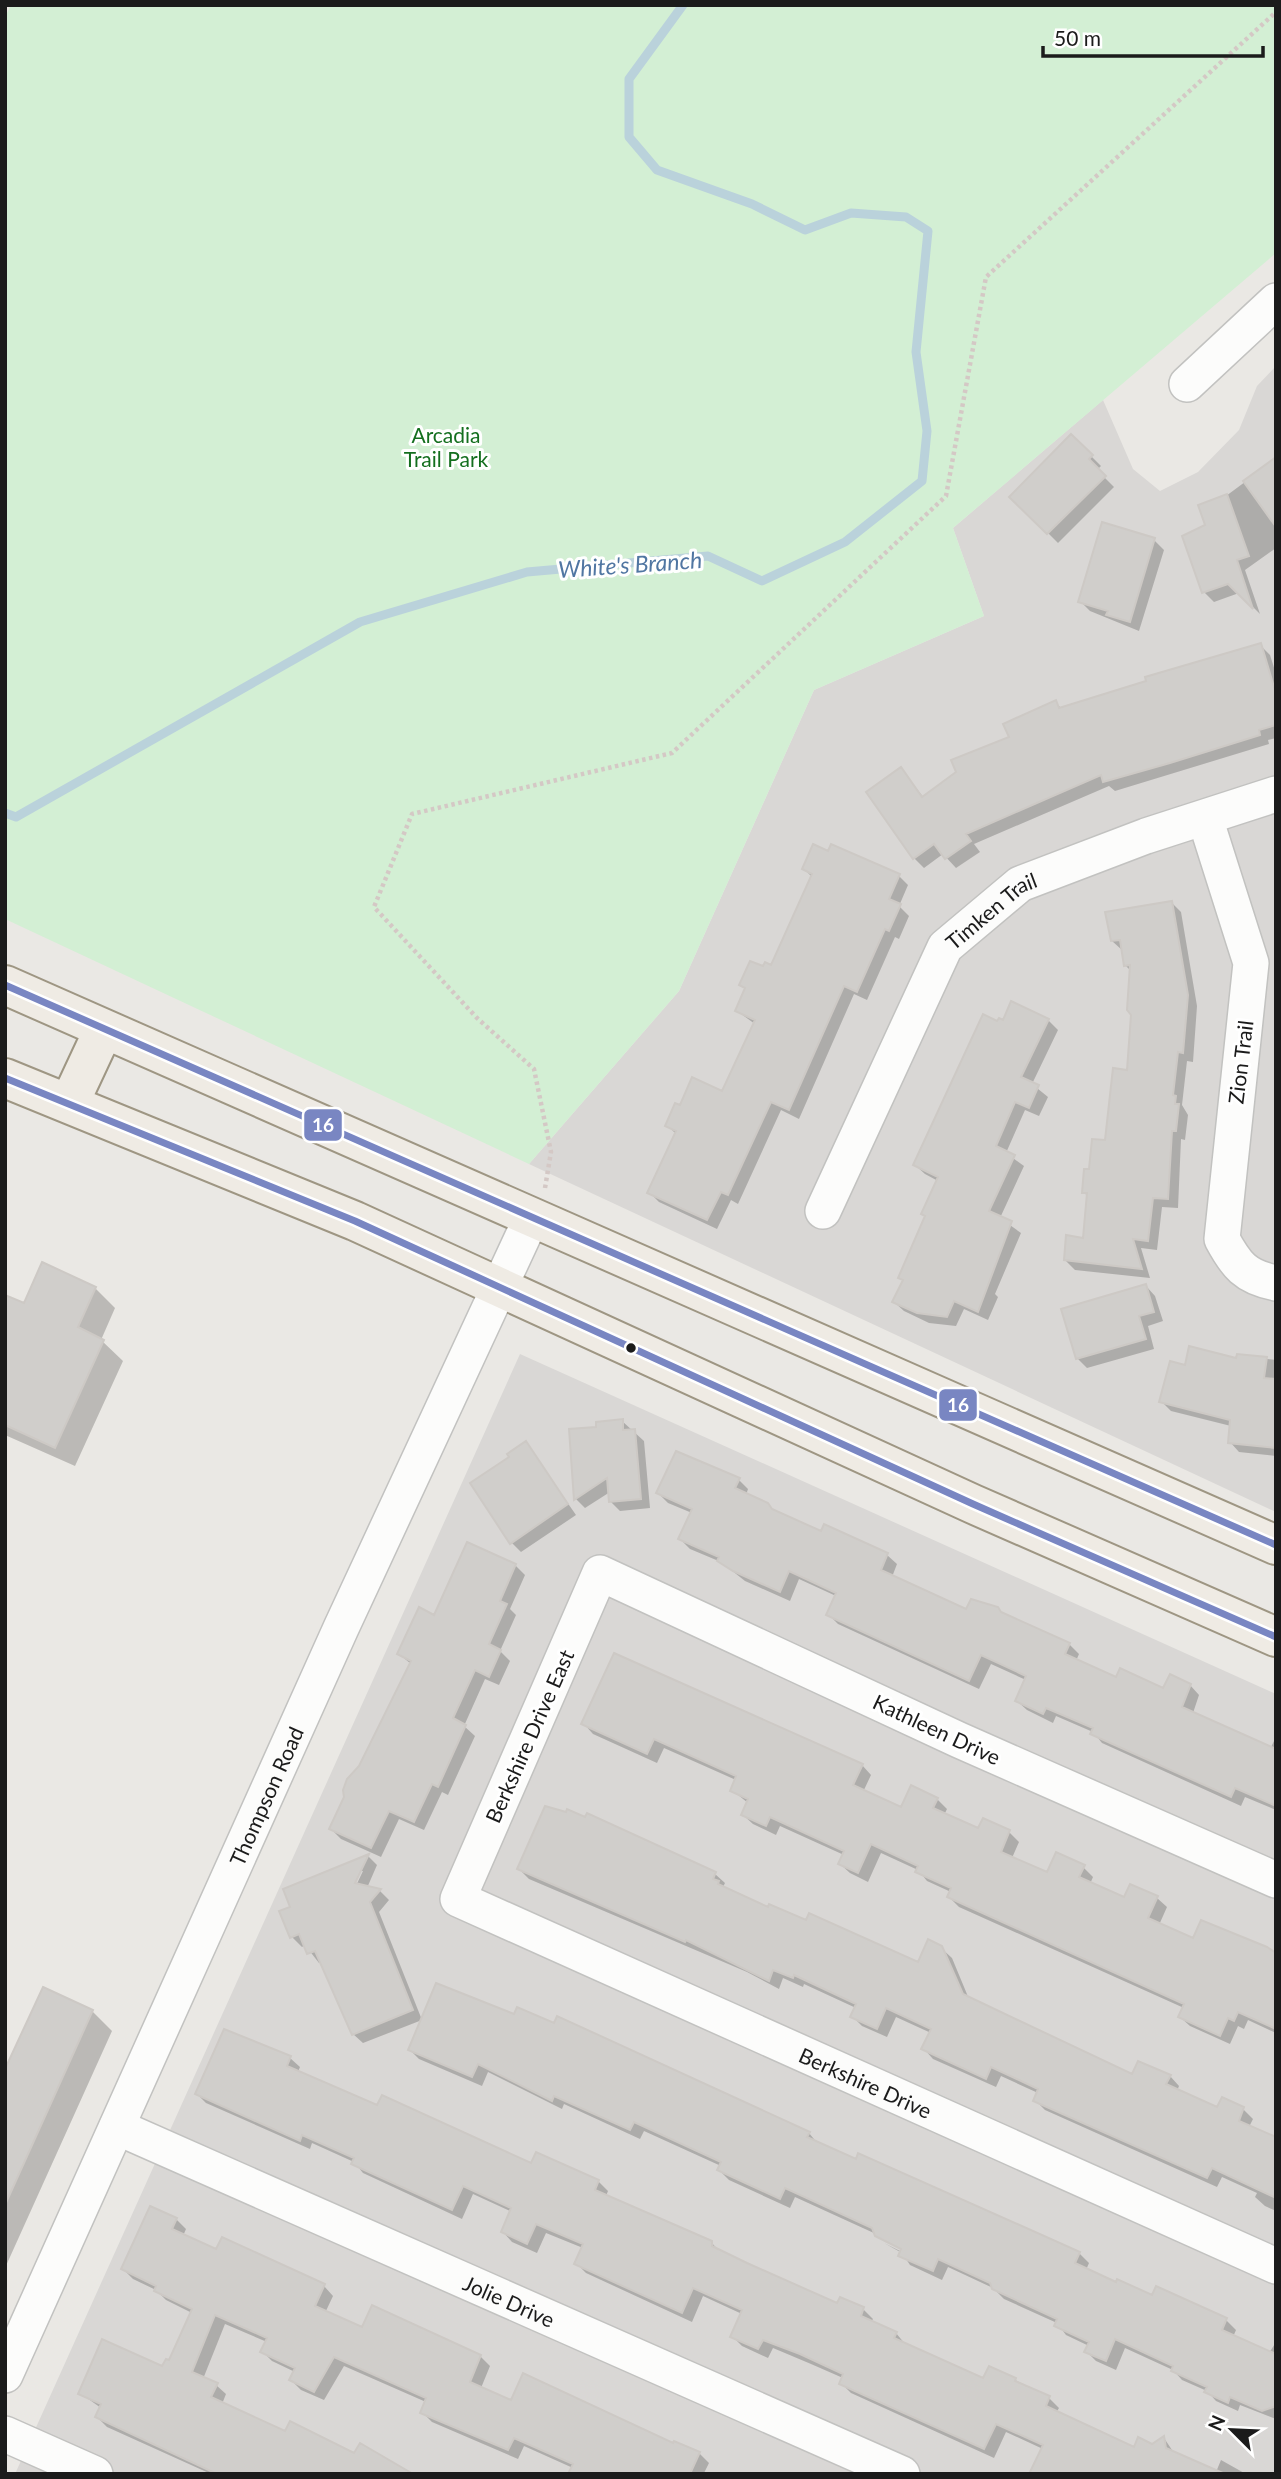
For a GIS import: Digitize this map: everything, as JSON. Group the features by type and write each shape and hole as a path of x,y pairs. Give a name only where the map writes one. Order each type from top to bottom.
{"main road":[{"path":"5,985 104,1029 538,1204 1276,1545"},
{"path":"69,1104 104,1029"},
{"path":"5,1078 355,1221 973,1504 1276,1637"}],"street":[{"path":"1187,383 1276,301"},
{"name":"Timken Trail","path":"823,1211 945,947 1020,884 1133,840 1276,794"},
{"name":"Zion Trail","path":"1205,818 1251,963 1222,1239 1236,1265 1259,1280 1276,1283"},
{"name":"Thompson Road","path":"5,2375 341,1628 538,1204"},
{"name":"Kathleen Drive","path":"600,1573 959,1740 1276,1880"},
{"name":"Berkshire Drive East","path":"458,1899 600,1573"},
{"name":"Berkshire Drive","path":"458,1899 1276,2266"},
{"name":"Jolie Drive","path":"117,2127 902,2474"},
{"path":"5,2434 95,2474"}],"path":[{"path":"538,1204 551,1152 534,1069 477,1018 374,907 412,814 672,753 946,496 986,276 1276,12"}],"shaded area":[{"path":"1276,366 1276,1512 529,1164 679,991 814,690 984,616 953,528 1103,400 1133,469 1160,491 1198,472 1239,430 1257,386"},
{"path":"520,1354 1276,1694 1276,2474 15,2474"}],"green space":[{"name":"Arcadia Trail Park","path":"11,5 1276,5 1276,253 953,528 984,616 814,690 679,991 529,1164 5,919 5,17"}],"building":[{"path":"1071,434 1093,455 1089,459 1106,476 1047,534 1009,497"},
{"path":"1276,457 1276,527 1243,481"},
{"path":"1227,494 1249,556 1237,560 1253,609 1228,584 1202,593 1182,536 1205,525 1198,505"},
{"path":"1102,522 1155,538 1130,622 1106,615 1108,611 1078,602"},
{"path":"1261,643 1276,694 1276,725 1259,730 1260,735 1170,763 1103,782 1101,775 966,834 971,841 945,859 934,844 913,859 866,792 901,767 922,797 956,772 951,760 1009,737 1003,724 1056,700 1059,708 1146,681 1145,677"},
{"path":"813,844 828,851 831,844 900,874 889,899 901,904 889,931 885,929 857,992 844,986 789,1110 771,1102 728,1195 721,1192 707,1220 647,1193 676,1131 665,1126 675,1103 680,1105 692,1077 722,1091 755,1020 735,1011 745,988 739,985 750,961 763,966 765,962 771,965 812,874 802,869"},
{"path":"1172,901 1188,995 1183,1053 1178,1052 1173,1095 1176,1096 1175,1104 1179,1104 1176,1131 1172,1131 1168,1199 1153,1198 1148,1241 1133,1239 1142,1269 1064,1260 1066,1235 1083,1238 1087,1193 1082,1193 1084,1169 1089,1169 1092,1139 1105,1140 1113,1068 1127,1070 1131,1015 1127,1010 1130,965 1124,966 1120,940 1111,941 1105,912"},
{"path":"1011,1001 1049,1019 1021,1077 1039,1085 1029,1108 1015,1102 996,1146 1015,1155 989,1211 1012,1221 978,1312 954,1301 947,1317 917,1313 892,1302 903,1280 898,1278 925,1216 921,1214 938,1177 913,1165 983,1014 997,1021 999,1018 1003,1020"},
{"path":"42,1262 96,1287 78,1327 104,1340 55,1448 5,1425 5,1295 24,1303"},
{"path":"1146,1284 1154,1312 1139,1316 1146,1339 1076,1359 1061,1309"},
{"path":"1189,1346 1236,1358 1237,1354 1267,1357 1264,1378 1276,1379 1276,1448 1228,1443 1230,1420 1159,1402 1170,1361 1185,1365"},
{"path":"623,1419 623,1430 635,1429 641,1499 609,1502 607,1478 574,1500 569,1429 596,1427 596,1422"},
{"path":"526,1441 568,1504 510,1544 470,1483 509,1457 507,1454"},
{"path":"676,1451 740,1478 735,1488 768,1503 772,1509 821,1531 824,1524 888,1553 881,1570 966,1609 971,1599 998,1607 1001,1612 1070,1643 1065,1654 1116,1677 1120,1668 1163,1688 1170,1674 1191,1684 1182,1707 1276,1749 1276,1806 1235,1788 1231,1797 1090,1734 1093,1728 1046,1708 1043,1714 1015,1701 1026,1676 981,1655 969,1681 826,1615 836,1593 789,1571 780,1592 733,1571 717,1561 719,1557 678,1539 692,1509 656,1493"},
{"path":"467,1542 516,1564 500,1601 507,1604 489,1644 501,1650 489,1677 475,1670 453,1718 466,1725 438,1787 432,1784 414,1822 389,1811 371,1848 329,1829 344,1797 343,1790 347,1779 359,1766 411,1661 397,1654 419,1607 434,1615"},
{"path":"614,1653 863,1764 853,1785 901,1807 911,1785 938,1798 933,1808 978,1828 983,1818 1010,1830 1001,1852 1047,1872 1056,1852 1085,1865 1079,1877 1124,1897 1130,1884 1158,1896 1148,1918 1193,1938 1201,1920 1267,1947 1276,1953 1276,2029 1238,2012 1234,2021 1228,2018 1220,2036 1178,2017 1184,2004 947,1897 951,1888 915,1872 918,1866 871,1844 858,1873 838,1864 844,1851 770,1817 766,1826 741,1815 748,1799 730,1791 736,1776 654,1739 647,1754 581,1724"},
{"path":"545,1806 566,1812 567,1809 585,1817 587,1813 716,1872 713,1879 719,1881 718,1884 768,1907 769,1904 806,1920 809,1913 918,1962 928,1939 942,1946 963,1994 1132,2074 1138,2061 1171,2075 1166,2084 1217,2107 1222,2097 1244,2107 1239,2121 1276,2137 1276,2198 1212,2168 1207,2178 1033,2101 1038,2089 991,2067 986,2079 921,2049 931,2029 886,2008 877,2029 850,2017 856,2004 794,1975 793,1978 773,1970 769,1981 686,1940 685,1942 517,1869"},
{"path":"369,1854 355,1883 381,1889 370,1902 413,2010 352,2035 315,1951 307,1954 299,1934 290,1938 279,1911 290,1907 283,1889"},
{"path":"436,1983 514,2014 517,2007 554,2023 557,2016 810,2132 807,2137 856,2159 858,2153 1080,2252 1075,2263 1116,2282 1117,2279 1152,2295 1156,2286 1227,2318 1222,2330 1276,2354 1276,2406 1262,2411 1230,2397 1228,2403 1204,2392 1207,2387 1171,2371 1173,2366 1115,2339 1106,2361 1084,2352 1089,2342 1054,2326 1057,2319 992,2289 990,2283 938,2259 933,2271 898,2256 901,2249 875,2236 872,2228 785,2188 780,2199 717,2170 721,2162 634,2122 630,2130 554,2096 552,2101 478,2064 472,2077 408,2050"},
{"path":"43,1987 93,2010 5,2205 5,2069"},
{"path":"224,2029 291,2056 287,2066 377,2105 382,2095 531,2163 536,2152 599,2180 595,2190 712,2241 712,2246 747,2263 837,2303 840,2297 864,2307 861,2316 897,2332 894,2338 983,2378 989,2366 1016,2378 1015,2381 1050,2396 1046,2406 1134,2447 1138,2437 1152,2444 1164,2436 1166,2448 1225,2474 1029,2474 1043,2445 996,2424 984,2449 839,2384 843,2374 800,2354 763,2340 758,2349 730,2337 742,2310 693,2288 682,2313 574,2264 583,2244 536,2224 527,2244 501,2232 511,2208 463,2186 452,2210 351,2164 354,2158 302,2135 300,2141 195,2094"},
{"path":"150,2206 177,2218 172,2229 216,2249 222,2237 325,2284 315,2306 362,2327 372,2305 481,2355 470,2382 511,2400 523,2373 673,2443 674,2441 700,2452 690,2474 568,2474 573,2464 514,2438 508,2450 420,2413 426,2398 334,2357 314,2392 289,2380 295,2368 260,2352 267,2338 215,2315 192,2372 218,2383 211,2397 285,2431 290,2421 354,2453 360,2443 413,2474 217,2474 95,2417 101,2404 78,2394 102,2339 162,2366 166,2359 169,2360 192,2309 154,2291 156,2286 121,2269"}],"waterway":[{"name":"White's Branch","path":"5,813 16,817 360,622 527,572 708,556 762,581 845,542 922,481 927,431 916,352 928,231 906,217 851,213 805,230 752,204 657,170 629,137 629,79 683,5"}],"transit line":[{"name":"16","path":"5,985 1276,1545"},
{"name":"16","path":"5,1078 355,1221 973,1504 1276,1637"}]}
